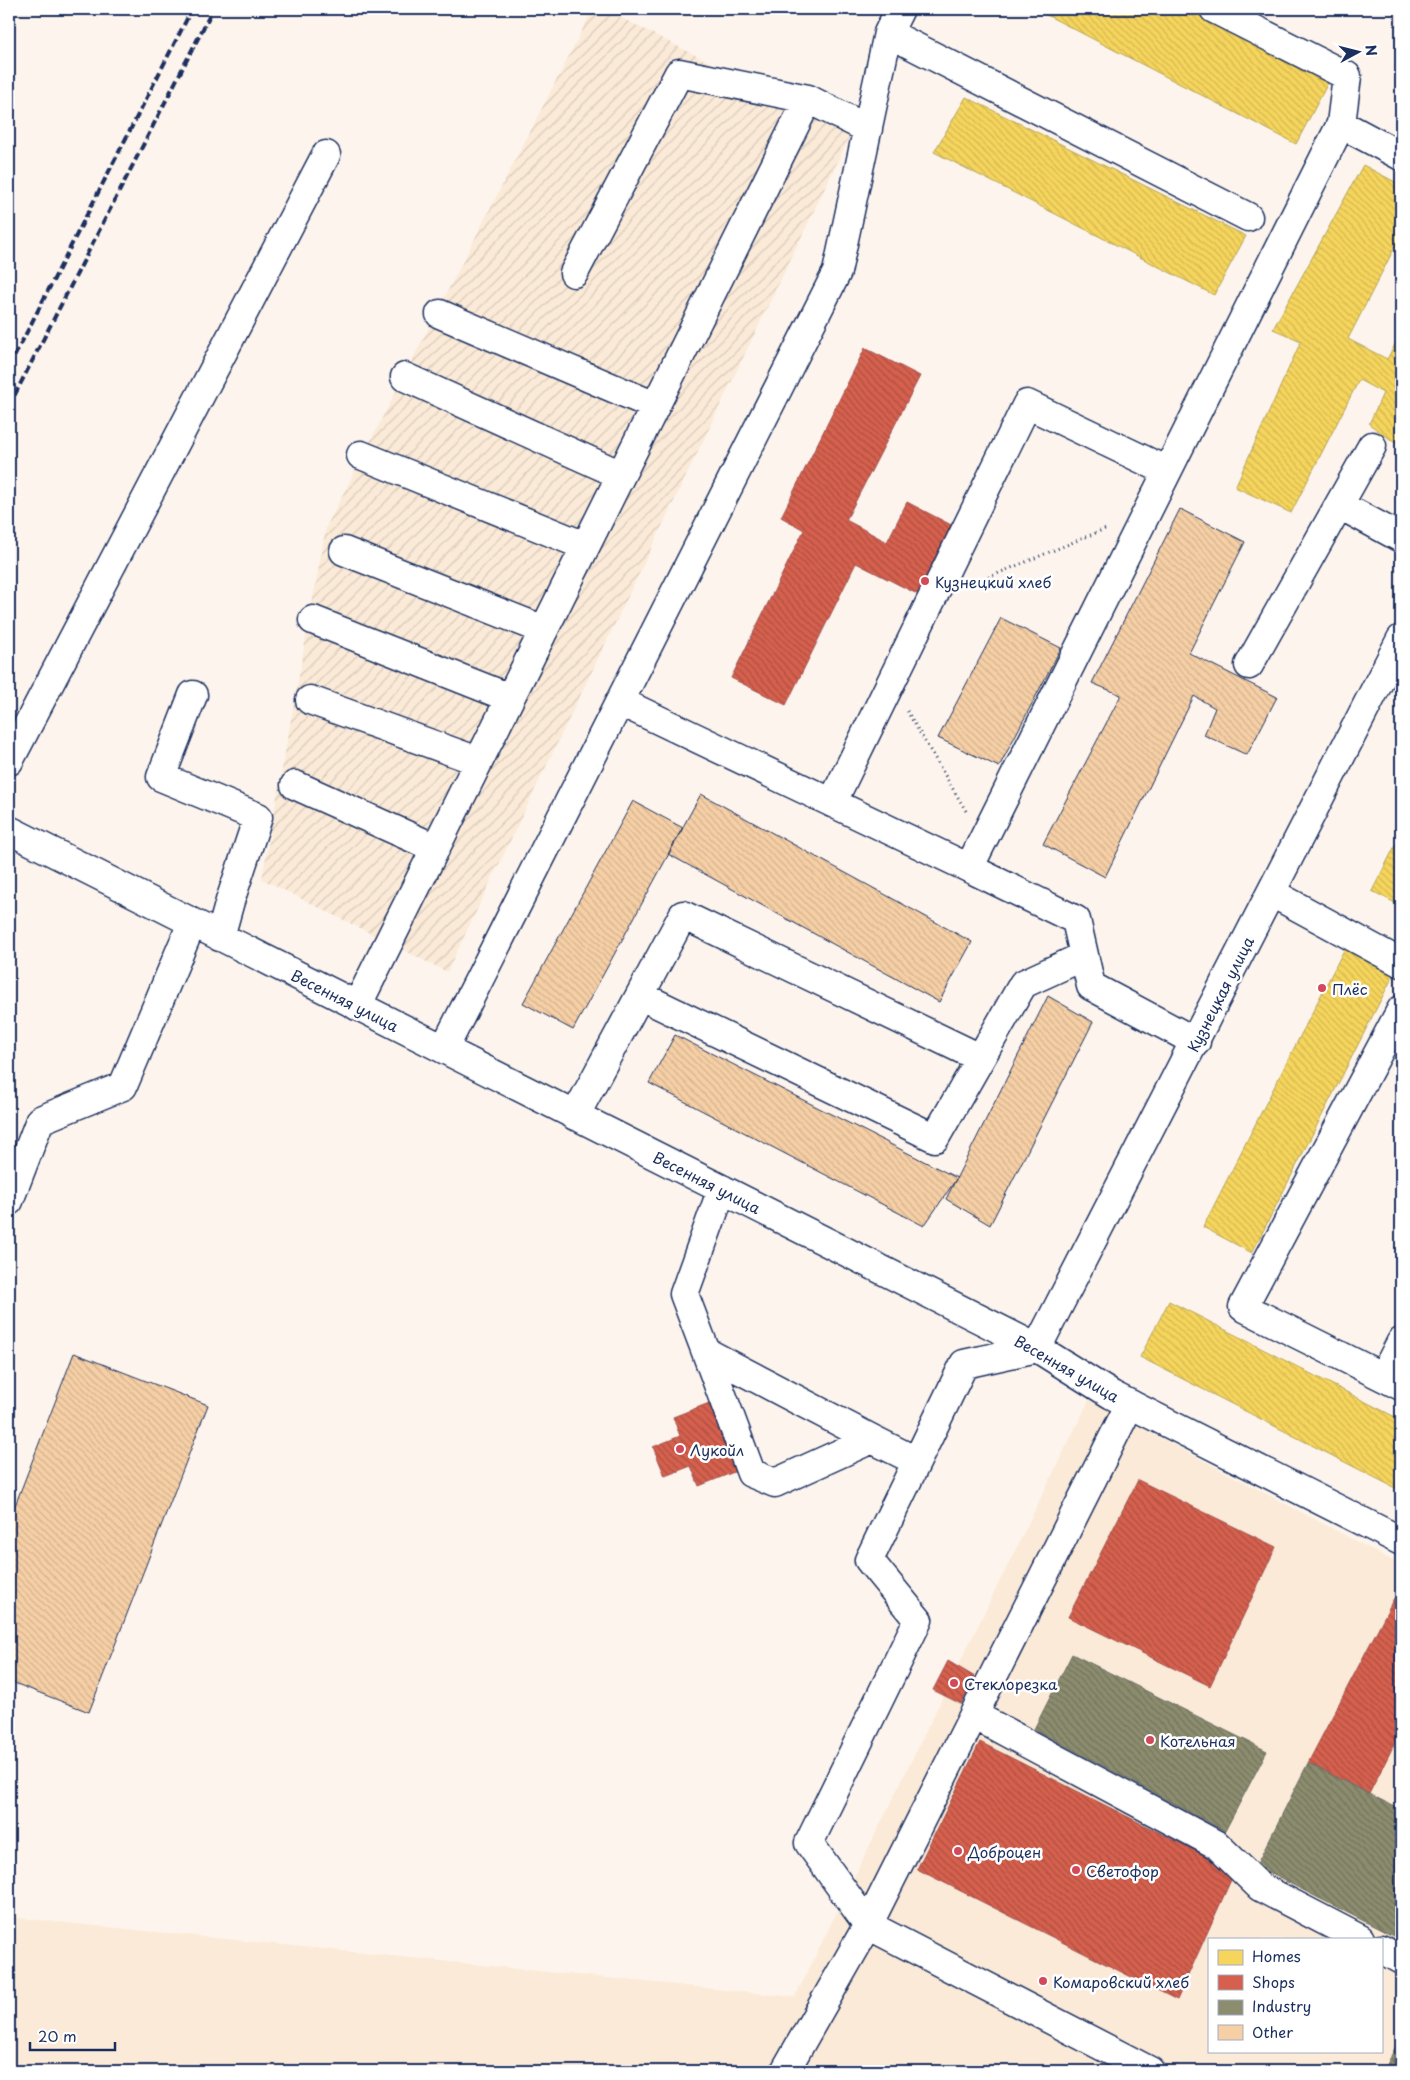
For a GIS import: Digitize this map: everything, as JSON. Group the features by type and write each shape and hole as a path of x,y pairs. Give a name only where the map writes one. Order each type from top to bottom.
{"main road":[{"path":"444,1049 838,272 888,33 900,9"},
{"path":"969,868 1341,124 1347,76 1214,9"},
{"path":"888,33 1248,217"},
{"path":"574,274 679,73 808,99 868,129"},
{"path":"357,1006 808,99"},
{"path":"1341,124 1401,156"},
{"path":"9,761 326,155"},
{"path":"440,314 655,406"},
{"path":"405,377 621,475"},
{"path":"832,802 1027,404 1167,472"},
{"path":"1248,665 1372,446"},
{"path":"360,455 586,546"},
{"path":"1340,505 1401,538"},
{"path":"344,551 544,630"},
{"path":"313,620 510,698"},
{"name":"Кузнецкая улица","path":"1037,1348 1196,1042 1401,639"},
{"path":"193,695 161,777 258,817 230,900 220,937"},
{"path":"310,700 478,761"},
{"path":"621,702 1076,920 1091,986 1196,1042"},
{"path":"295,785 435,848"},
{"name":"Весенняя улица","path":"9,830 1037,1348 1112,1395 1401,1541"},
{"path":"1272,893 1401,963"},
{"path":"575,1116 641,996 682,915 980,1058"},
{"path":"9,1201 40,1120 123,1086 192,923"},
{"path":"641,996 935,1138 1023,984 1084,956"},
{"path":"1401,1010 1243,1307 1392,1382 1401,1342"},
{"path":"722,1189 684,1294 751,1473 775,1484 872,1440"},
{"path":"1037,1348 964,1364 869,1560 918,1620 809,1843 868,1925 1142,2069"},
{"path":"706,1352 872,1440 916,1461"},
{"path":"785,2071 868,1925 1130,1404"},
{"path":"974,1714 1217,1845 1260,1887 1358,1938"},
{"path":"1382,1950 1401,1960"}],"path":[{"path":"930,602 1146,512"},
{"path":"891,682 982,840"}],"shaded area":[{"path":"593,9 604,9 851,134 447,972 262,879 326,527"},
{"path":"1089,1400 1401,1565 1401,2071 9,2071 9,1917 795,1997"}],"building: Homes":[{"path":"1035,9 1191,9 1330,79 1296,144"},
{"path":"966,97 1246,236 1214,295 934,152"},
{"path":"1363,165 1401,185 1401,235 1348,339 1387,359 1401,334 1401,447 1369,424 1383,393 1359,380 1291,513 1235,487 1301,341 1273,329"},
{"path":"1401,834 1401,906 1372,891"},
{"path":"1347,944 1396,970 1252,1253 1203,1227"},
{"path":"1169,1301 1401,1420 1401,1491 1140,1357"}],"building: Shops":[{"path":"865,348 920,376 846,520 887,542 907,502 959,529 925,598 856,563 786,705 731,678 804,530 781,517"},
{"path":"717,1400 744,1468 699,1486 691,1466 665,1476 653,1447 680,1436 673,1417"},
{"path":"1138,1480 1276,1547 1210,1686 1068,1617"},
{"path":"1394,1598 1401,1601 1401,1731 1369,1794 1308,1763"},
{"name":"Стеклорезка","path":"948,1661 975,1677 961,1704 933,1690"},
{"name":"Светофор","path":"980,1742 1235,1871 1177,2000 917,1869"}],"building: Industry":[{"name":"Котельная","path":"1072,1654 1267,1751 1225,1831 1034,1729"},
{"path":"1308,1763 1401,1810 1401,1940 1256,1866"},
{"path":"1401,2037 1401,2071 1384,2071 1394,2050"}],"building: Other":[{"path":"1180,509 1245,542 1189,653 1277,697 1247,755 1204,735 1215,708 1194,696 1105,877 1043,844 1121,695 1092,683"},
{"path":"1001,618 1061,648 999,767 938,738"},
{"path":"701,794 972,942 939,1002 668,854"},
{"path":"633,801 683,828 573,1030 523,1003"},
{"path":"1048,996 1093,1022 990,1225 946,1199"},
{"path":"675,1035 957,1178 924,1226 649,1083"},
{"path":"74,1353 208,1405 89,1712 9,1681 9,1521"}],"railway":[{"path":"9,367 192,9"},
{"path":"9,406 213,9"}],"place":[{"name":"Кузнецкий хлеб","path":"925,581"},
{"name":"Плёс","path":"1322,988"},
{"name":"Лукойл","path":"680,1449"},
{"name":"Стеклорезка","path":"954,1683"},
{"name":"Котельная","path":"1150,1740"},
{"name":"Доброцен","path":"958,1851"},
{"name":"Светофор","path":"1076,1870"},
{"name":"Комаровский хлеб","path":"1043,1981"}]}
